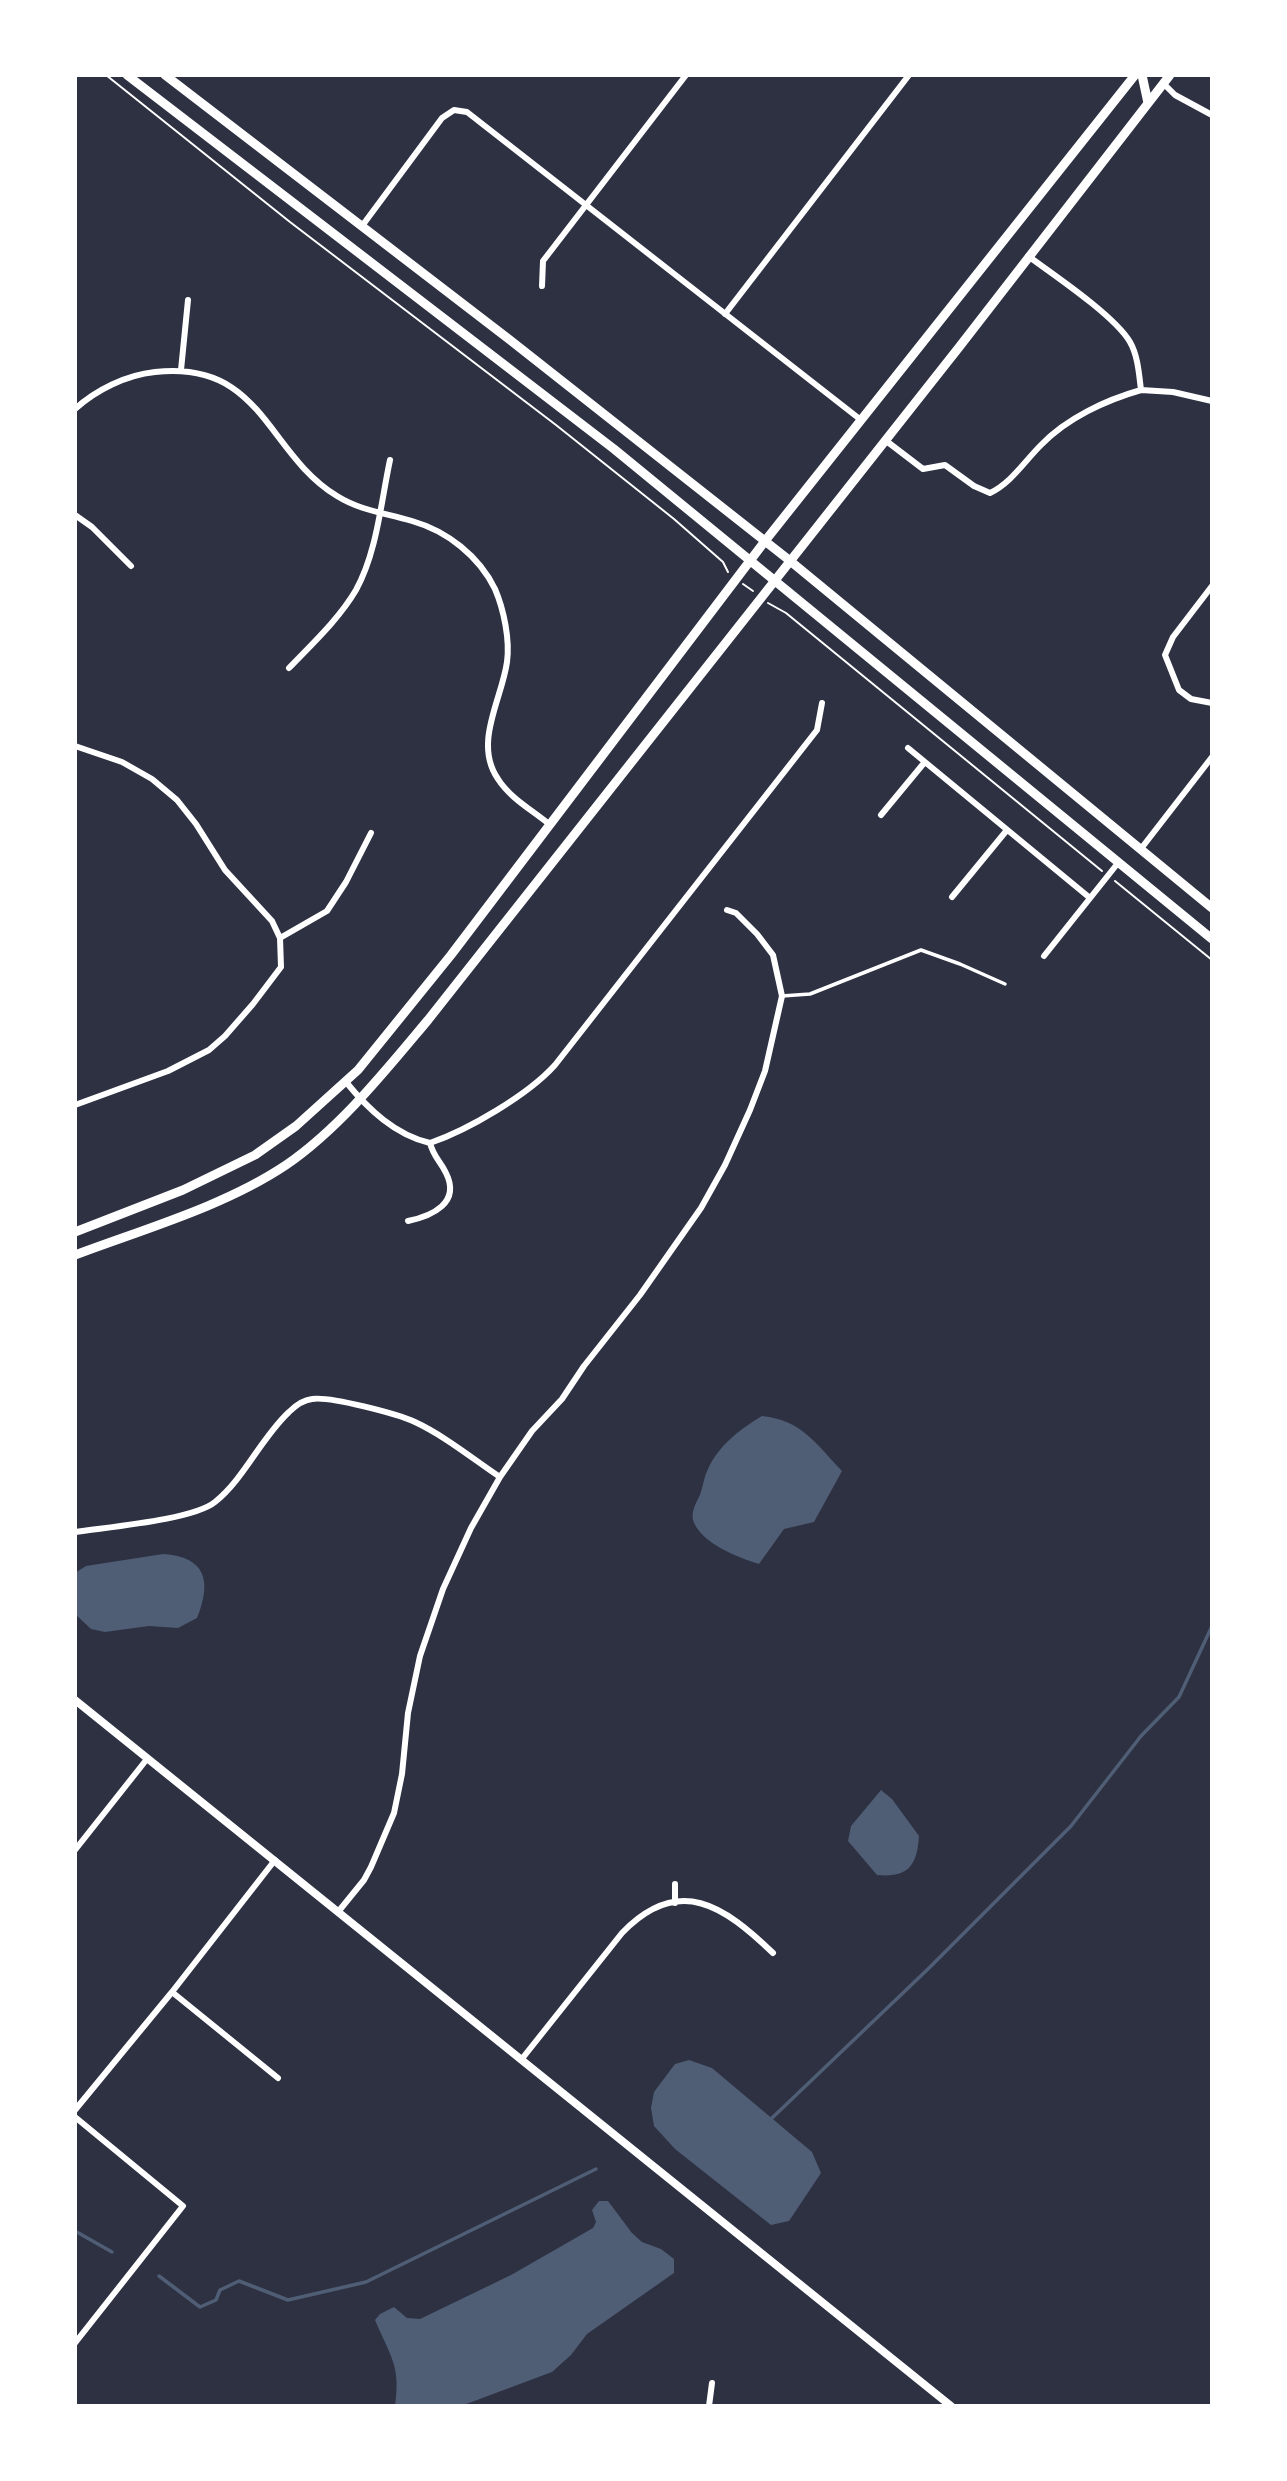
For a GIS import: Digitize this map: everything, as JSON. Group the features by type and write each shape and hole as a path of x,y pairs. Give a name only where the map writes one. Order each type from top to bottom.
{"main road":[{"path":"127,75 614,449 1212,939"},
{"path":"75,1232 227,1171 296,1126 346,1082 377,1048 451,955 765,541 1135,75"},
{"path":"1142,75 1148,103"},
{"path":"168,77 789,560 1212,908"},
{"path":"75,1255 225,1198 257,1183 308,1148 359,1098 428,1020 1167,79"}],"street":[{"path":"542,286 544,261 687,75"},
{"path":"725,314 909,75"},
{"path":"1167,79 1175,95 1212,115"},
{"path":"362,226 442,118 454,110 467,112 861,420"},
{"path":"1028,257 1120,327 1131,344 1138,366 1141,390"},
{"path":"181,370 188,300"},
{"path":"75,409 101,389 144,373 181,370 209,376 241,395 257,409 310,476 336,496 379,514 412,521 440,531 473,556 495,590 506,634 507,660 489,725 488,751 496,778 512,795 549,824"},
{"path":"886,440 923,469 945,465 974,486 989,493 1003,487 1043,443 1067,424 1105,402 1141,390 1173,392 1212,401"},
{"path":"289,668 322,633 356,590 372,549 390,460"},
{"path":"75,515 92,527 131,566"},
{"path":"1212,586 1173,636 1165,655 1179,690 1191,699 1212,703"},
{"path":"346,1082 359,1098 395,1128 430,1143 517,1098 541,1081 817,730 822,703"},
{"path":"75,746 122,762 152,779 177,800 225,870 272,921 280,938 281,967 253,1004 209,1049 169,1071 75,1105"},
{"path":"908,748 1090,898"},
{"path":"1140,850 1212,757"},
{"path":"881,815 924,763"},
{"path":"952,897 1007,830"},
{"path":"280,938 327,911 346,882 371,833"},
{"path":"1044,956 1118,863"},
{"path":"338,1912 363,1880 387,1833 399,1790 408,1713 420,1656 443,1589 471,1528 500,1476 532,1431 562,1399 701,1208 750,1111 765,1071 782,996 773,955 757,933 736,913 727,910"},
{"path":"408,1221 437,1212 449,1193 450,1182 445,1170 434,1158 430,1143"},
{"path":"75,1532 179,1516 215,1503 290,1410 312,1399 332,1400 416,1423 500,1476"},
{"path":"75,1700 951,2406"},
{"path":"75,1850 147,1759"},
{"path":"75,2110 275,1860"},
{"path":"675,1884 675,1903"},
{"path":"521,2060 606,1952 632,1923 656,1907 693,1902 729,1914 773,1953"},
{"path":"172,1992 278,2078"},
{"path":"75,2117 183,2206 75,2343"},
{"path":"709,2406 712,2383"},
{"path":"934,2406 941,2398"}],"lane":[{"path":"782,996 810,995 921,950 1005,984"}],"path":[{"path":"106,75 280,214 566,433 713,553 723,562 725,570"},
{"path":"778,609 1212,960"}],"water":[{"path":"762,1416 788,1422 798,1428 842,1471 814,1522 784,1529 759,1564 731,1554 703,1536 693,1517 707,1472 718,1452 738,1432"},
{"path":"163,1554 189,1560 202,1573 204,1593 197,1618 178,1628 149,1626 105,1632 91,1629 75,1614 75,1573 86,1566"},
{"path":"881,1790 892,1799 919,1836 913,1862 904,1872 897,1874 877,1875 848,1841 851,1826"},
{"path":"689,2060 712,2068 812,2152 821,2173 789,2221 771,2225 675,2149 654,2126 651,2108 654,2092 675,2064"},
{"path":"599,2201 608,2201 642,2242 661,2249 674,2259 674,2273 587,2334 571,2355 552,2372 461,2406 395,2406 397,2380 390,2352 375,2320 380,2314 394,2307 407,2318 420,2319 511,2275 593,2228 596,2222 592,2210"}],"waterway":[{"path":"771,2119 928,1969 1071,1826 1141,1736 1179,1697 1212,1626"},
{"path":"159,2276 200,2307 216,2300 220,2290 239,2281 288,2300 366,2282 596,2169"},
{"path":"75,2231 112,2252"}]}
